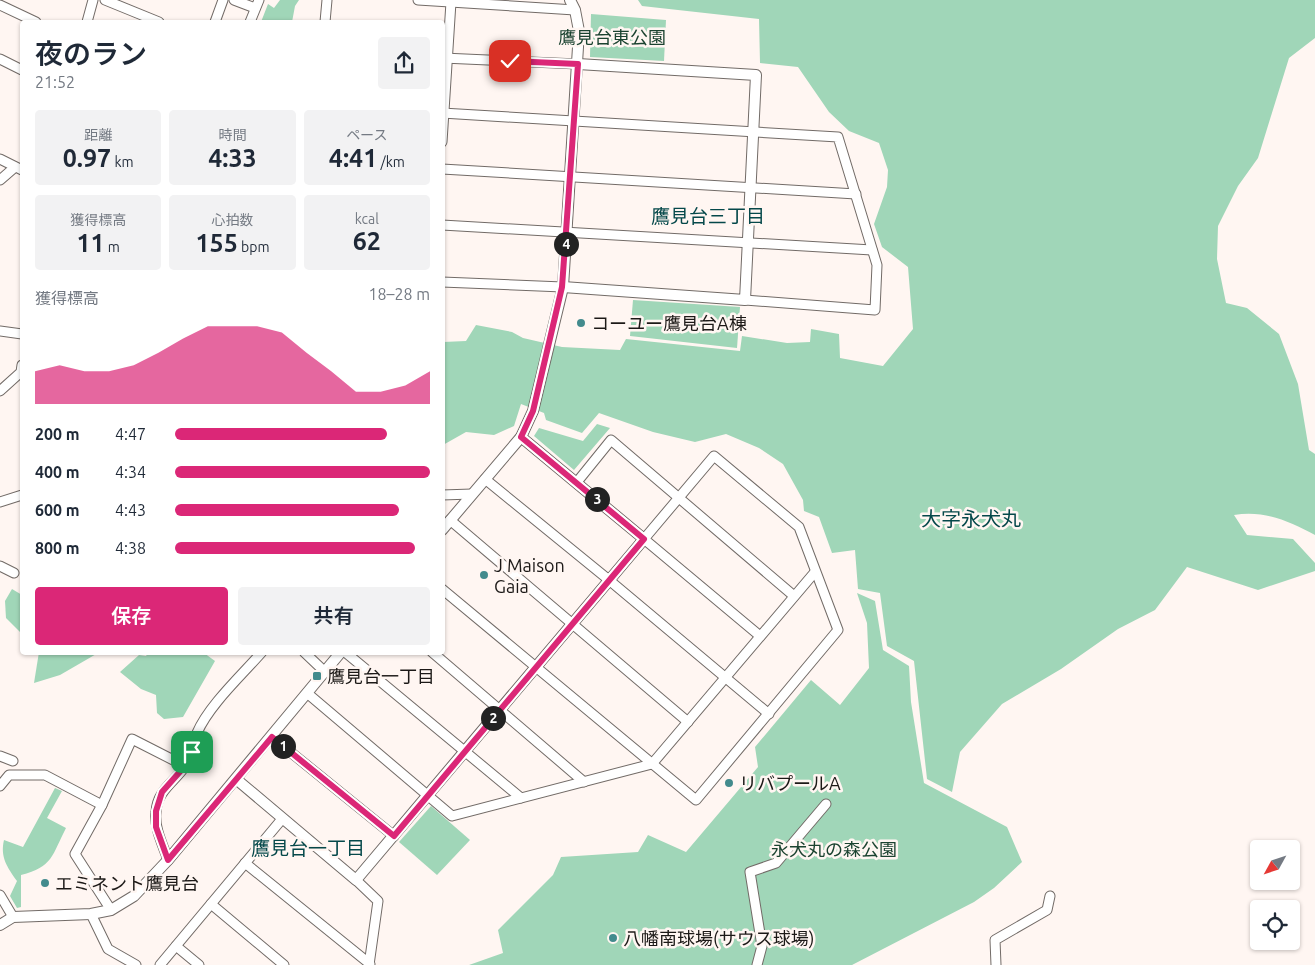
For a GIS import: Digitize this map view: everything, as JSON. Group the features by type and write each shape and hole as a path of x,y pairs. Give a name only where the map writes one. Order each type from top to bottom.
{"street":[{"path":"88,20 93,0"},
{"path":"105,0 154,20"},
{"path":"216,20 223,0"},
{"path":"234,0 257,4 251,20"},
{"path":"325,20 327,0"},
{"path":"418,0 575,10"},
{"path":"445,526 521,437 533,411 562,287 571,176 579,31 575,10 570,0"},
{"path":"445,86 451,2"},
{"path":"0,5 32,20"},
{"path":"446,58 756,75 755,132 745,300"},
{"path":"0,59 20,69"},
{"path":"445,114 838,137 877,265 875,310 562,287 445,282"},
{"path":"0,159 19,169"},
{"path":"0,180 19,169"},
{"path":"445,169 856,194"},
{"path":"445,225 872,250"},
{"path":"0,331 20,334"},
{"path":"0,391 20,372"},
{"path":"521,437 760,636"},
{"path":"577,482 611,440 794,596"},
{"path":"356,880 394,836 428,795 501,709 537,666 572,624 610,580 679,496 714,456 799,527 838,630 770,714 696,800 537,666 445,590"},
{"path":"485,479 610,580 770,714"},
{"path":"445,495 472,494"},
{"path":"0,502 20,497"},
{"path":"450,520 688,722"},
{"path":"0,566 14,573"},
{"path":"307,693 452,816 652,764 815,572"},
{"path":"168,860 156,827 156,811 162,792 185,766 192,752 198,732 212,710 259,655"},
{"path":"307,655 325,672"},
{"path":"0,925 13,917 91,914 111,910 134,896 168,860 339,655"},
{"path":"349,655 521,798"},
{"path":"436,655 584,782"},
{"path":"272,737 394,836"},
{"path":"111,910 75,854 102,805 132,739 185,766"},
{"path":"0,756 13,761"},
{"path":"0,786 9,775 45,775 102,805"},
{"path":"236,779 356,880 378,901 370,965"},
{"path":"756,965 762,946 750,872 776,863 826,804"},
{"path":"160,965 282,819"},
{"path":"245,863 370,965"},
{"path":"0,895 13,917"},
{"path":"996,965 995,940 1047,910 1050,896"},
{"path":"211,904 284,965"},
{"path":"91,914 108,949 136,965"},
{"path":"176,946 199,965"}],"green space":[{"path":"280,0 299,0 295,6 292,20 262,20 268,4 274,8"},
{"path":"638,0 1315,0 1315,38 1289,58 1258,158 1238,186 1218,226 1217,259 1226,303 1247,308 1279,334 1298,384 1309,450 1315,454 1315,535 1296,525 1266,515 1234,515 1247,535 1293,539 1315,563 1315,571 1258,590 1187,567 1155,610 1118,629 1061,669 1002,704 960,752 952,792 927,779 914,661 887,646 880,593 858,589 855,550 832,553 819,517 804,511 803,500 783,464 759,448 726,434 695,442 653,432 599,413 582,433 546,420 544,413 521,404 514,426 494,435 466,432 445,444 445,342 466,341 476,325 512,332 523,338 562,347 620,350 626,339 740,351 742,336 787,343 810,342 811,329 839,334 840,358 883,366 913,329 908,267 882,247 874,224 887,187 888,170 879,143 849,131 829,112 798,67 760,63 759,19 642,6"},
{"name":"鷹見台東公園","path":"591,14 666,20 664,61 590,57"},
{"path":"633,300 740,307 737,348 630,336"},
{"path":"597,424 610,428 574,470 534,436 539,428 583,441"},
{"path":"12,589 20,594 20,632 6,618 5,601"},
{"name":"永犬丸の森公園","path":"857,593 875,601 883,650 909,666 911,702 924,783 1007,827 1022,862 994,888 974,902 852,965 469,965 503,953 498,930 553,875 561,857 638,852 648,835 686,852 758,767 755,747 811,680 840,705 869,668 867,623"},
{"path":"39,655 95,655 60,675 34,683"},
{"path":"139,655 207,655 215,661 183,717 164,719 157,713 156,695 141,689 120,672"},
{"path":"55,788 62,791 47,818 66,828 54,853 46,864 32,872 21,875 21,907 17,908 10,896 17,881 5,862 3,852 4,840 23,847"},
{"path":"431,806 470,840 437,875 399,842"}],"place":[{"name":"コーユー鷹見台A棟","path":"581,323"},
{"name":"J Maison Gaia","path":"484,575"},
{"name":"鷹見台一丁目","path":"317,676"},
{"name":"リバプールA","path":"729,783"},
{"name":"エミネント鷹見台","path":"45,883"},
{"name":"八幡南球場(サウス球場)","path":"613,938"}],"district":[{"name":"鷹見台三丁目","path":"708,216"},
{"name":"大字永犬丸","path":"971,518"},
{"name":"鷹見台一丁目","path":"308,848"}],"route":[{"path":"192,752 185,766 162,792 156,811 156,827 168,860 272,737 394,836 644,539 521,437 533,411 562,287 578,64 510,61"}]}
